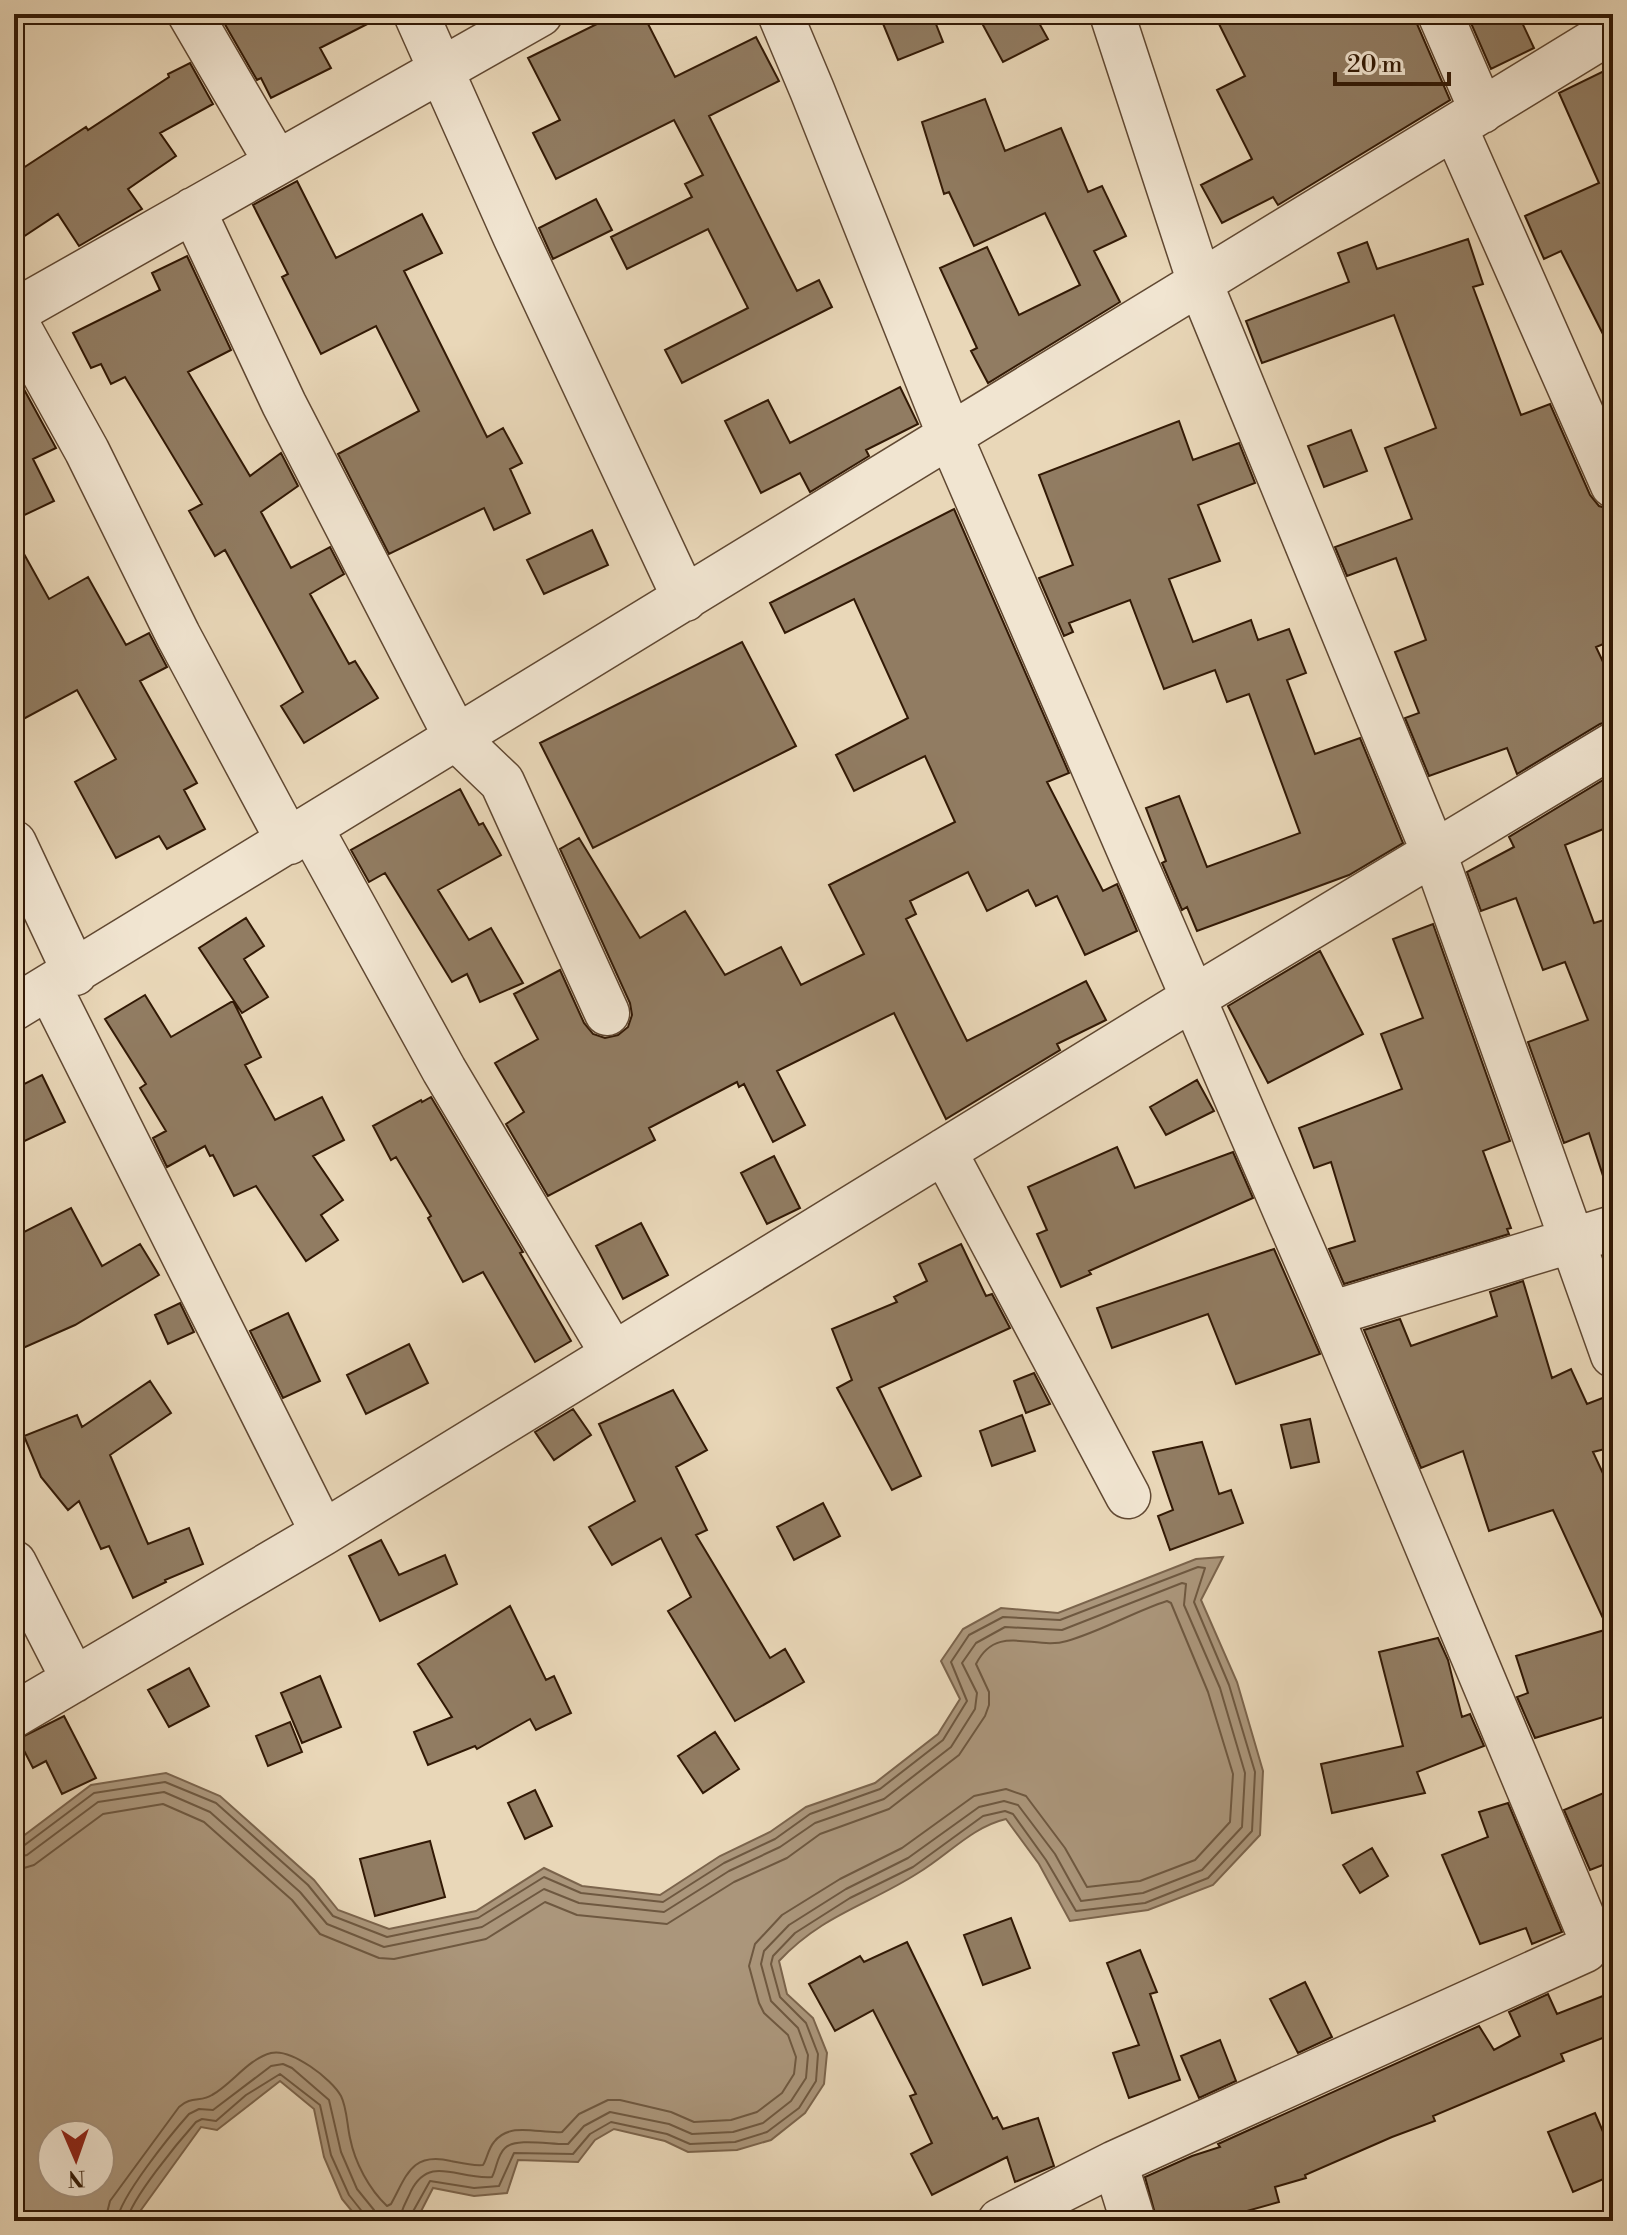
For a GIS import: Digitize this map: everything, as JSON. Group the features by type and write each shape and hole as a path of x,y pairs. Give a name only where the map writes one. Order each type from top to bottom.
{"street":[{"path":"190,14 277,163"},
{"path":"416,14 515,236 685,599"},
{"path":"14,312 540,14"},
{"path":"780,14 950,436 1330,1314 1589,1933 1585,1950 1115,2163 1000,2221"},
{"path":"1112,14 1200,283 1434,853 1613,1355"},
{"path":"1440,14 1468,120 1613,485"},
{"path":"46,989 1613,30"},
{"path":"193,210 284,404 457,739 502,782 607,1013"},
{"path":"14,319 87,451 178,635 444,1070 613,1354"},
{"path":"14,1715 323,1533 1193,998 1613,745"},
{"path":"14,843 46,989 323,1533"},
{"path":"944,1151 1128,1496"},
{"path":"1330,1314 1613,1228"},
{"path":"14,1563 74,1680"},
{"path":"1115,2163 1133,2221"}],"water":[{"path":"1223,1557 1201,1600 1237,1682 1263,1771 1260,1835 1213,1885 1148,1910 1070,1921 1039,1864 1006,1819 982,1828 918,1873 812,1932 779,1961 787,1994 813,2018 827,2053 824,2084 805,2113 771,2140 737,2150 688,2152 665,2141 614,2129 595,2140 578,2162 518,2160 507,2193 474,2196 433,2188 416,2221 360,2221 342,2199 324,2157 314,2109 280,2081 217,2130 201,2127 133,2221 14,2221 14,1843 91,1785 166,1773 220,1796 314,1880 338,1910 389,1929 476,1911 544,1868 582,1886 660,1895 720,1856 770,1832 806,1807 875,1783 938,1734 960,1699 941,1661 963,1629 1001,1608 1058,1613 1196,1559"}],"building":[{"path":"219,14 387,14 320,48 331,68 271,98 261,78 257,80"},
{"path":"617,14 643,14 675,77 756,37 779,81 709,116 797,291 819,280 832,307 682,383 665,350 748,308 708,229 627,269 611,237 692,197 685,184 703,175 674,120 556,179 533,133 560,120 528,58"},
{"path":"879,14 932,14 943,42 898,60"},
{"path":"977,14 1034,14 1048,39 1003,62"},
{"path":"1214,14 1415,14 1450,100 1278,205 1273,197 1222,223 1201,185 1252,159 1217,90 1245,76"},
{"path":"1467,14 1518,14 1534,48 1491,69"},
{"path":"190,63 213,104 160,133 176,156 128,189 142,209 79,246 58,214 14,243 14,174 86,127 88,130 169,77 168,74"},
{"path":"1606,70 1613,86 1613,354 1561,251 1544,259 1525,216 1599,183 1559,93"},
{"path":"985,99 1005,151 1061,128 1088,192 1102,186 1126,236 1094,251 1120,302 988,383 971,351 977,348 940,268 987,247 1019,315 1080,285 1045,213 974,246 949,192 944,194 922,122"},
{"path":"297,181 336,258 422,214 442,253 404,271 487,437 503,428 522,463 510,469 530,513 494,530 484,508 389,554 338,454 419,411 376,326 321,354 282,277 288,274 253,205"},
{"path":"596,199 612,230 553,259 539,228"},
{"path":"1468,239 1483,284 1473,287 1521,415 1550,404 1590,495 1599,506 1613,510 1613,640 1596,647 1613,683 1613,720 1600,724 1517,774 1507,748 1429,776 1405,718 1419,713 1395,652 1426,640 1396,558 1347,576 1335,547 1412,519 1385,448 1436,428 1394,315 1262,363 1246,321 1349,282 1338,253 1367,242 1377,269"},
{"path":"187,256 231,350 188,372 250,476 281,453 298,486 261,512 291,568 330,547 344,574 310,594 349,664 355,661 378,698 304,743 281,706 303,692 225,550 215,556 189,511 202,504 125,377 111,384 101,364 91,368 73,333 160,290 152,273"},
{"path":"14,371 56,448 33,459 54,501 14,520"},
{"path":"900,387 918,424 866,450 869,456 810,492 800,473 761,493 725,421 768,400 790,443"},
{"path":"1179,421 1193,460 1239,443 1255,483 1198,505 1220,561 1169,579 1193,642 1251,620 1258,640 1289,629 1306,673 1287,680 1315,754 1360,738 1403,843 1349,875 1197,931 1187,907 1182,910 1162,863 1166,861 1146,808 1179,796 1207,867 1300,833 1249,694 1227,702 1215,670 1164,689 1130,600 1069,623 1073,632 1064,636 1039,578 1073,565 1039,475"},
{"path":"1351,430 1367,471 1324,487 1308,446"},
{"path":"954,509 1069,773 1047,782 1103,891 1117,884 1137,931 1085,955 1057,896 1036,906 1028,890 987,911 968,872 910,901 916,914 906,919 967,1041 1086,981 1106,1020 1057,1044 1060,1050 946,1119 894,1013 777,1071 805,1125 773,1142 744,1084 739,1087 737,1082 649,1128 655,1140 548,1196 506,1124 524,1112 495,1063 538,1039 514,994 560,970 584,1023 593,1034 605,1038 618,1035 628,1027 632,1015 630,1003 560,849 579,838 640,938 685,911 725,975 781,947 801,985 864,954 829,885 955,822 925,756 854,791 836,755 908,718 854,599 785,633 770,603"},
{"path":"592,530 608,565 544,594 527,560"},
{"path":"14,536 49,599 88,577 126,645 149,633 167,667 140,681 197,783 184,790 205,829 167,849 159,836 116,858 75,782 116,759 77,690 14,724"},
{"path":"742,642 796,746 593,848 540,743"},
{"path":"1613,774 1613,825 1565,845 1594,923 1604,920 1613,943 1613,1187 1607,1188 1589,1133 1564,1143 1528,1042 1588,1020 1565,962 1543,970 1516,898 1481,911 1467,872 1514,847 1509,837"},
{"path":"460,789 479,825 483,823 501,855 438,890 469,940 491,928 523,983 480,1002 467,974 452,982 385,873 369,882 351,850"},
{"path":"246,918 264,946 244,959 268,997 242,1013 199,948"},
{"path":"1433,924 1510,1141 1483,1151 1511,1228 1507,1229 1509,1234 1344,1284 1329,1249 1355,1241 1331,1162 1314,1168 1299,1128 1402,1089 1381,1034 1423,1018 1393,939"},
{"path":"1320,951 1363,1034 1268,1083 1228,1006"},
{"path":"145,995 171,1037 233,1001 261,1057 245,1065 275,1120 322,1097 344,1140 313,1156 343,1200 321,1215 338,1240 306,1261 256,1186 234,1196 213,1155 210,1156 205,1146 167,1167 153,1138 166,1131 140,1088 146,1084 105,1019"},
{"path":"42,1075 65,1122 14,1146 14,1089"},
{"path":"1197,1080 1214,1111 1166,1135 1150,1107"},
{"path":"431,1097 523,1252 520,1253 571,1341 535,1362 483,1272 463,1282 428,1218 431,1216 396,1157 391,1160 373,1126"},
{"path":"1117,1147 1135,1188 1233,1152 1253,1198 1089,1271 1091,1274 1061,1287 1037,1234 1047,1230 1028,1187"},
{"path":"774,1156 800,1208 767,1224 741,1173"},
{"path":"71,1208 102,1266 140,1244 159,1275 75,1325 14,1352 14,1237"},
{"path":"641,1223 668,1275 623,1299 596,1246"},
{"path":"961,1244 986,1296 992,1294 1010,1328 879,1388 921,1476 892,1490 837,1388 852,1380 832,1329 897,1302 894,1297 927,1281 919,1264"},
{"path":"1274,1249 1320,1354 1236,1384 1208,1314 1112,1348 1097,1308"},
{"path":"1523,1281 1552,1378 1571,1369 1587,1404 1613,1394 1613,1447 1593,1452 1613,1495 1613,1714 1535,1738 1517,1697 1528,1693 1516,1656 1608,1629 1553,1510 1489,1531 1463,1451 1421,1468 1364,1330 1400,1319 1411,1346 1497,1316 1490,1292"},
{"path":"180,1303 194,1332 168,1344 155,1315"},
{"path":"288,1313 320,1381 283,1398 250,1331"},
{"path":"409,1344 428,1383 366,1414 347,1375"},
{"path":"1034,1373 1050,1404 1026,1413 1014,1381"},
{"path":"150,1381 171,1413 110,1455 148,1544 189,1528 203,1564 133,1598 109,1546 101,1549 79,1501 68,1510 41,1477 24,1436 77,1415 82,1427"},
{"path":"673,1390 707,1450 676,1467 707,1530 696,1535 770,1658 785,1649 804,1682 735,1721 668,1611 691,1597 661,1538 612,1565 589,1527 635,1501 599,1424"},
{"path":"573,1409 591,1435 554,1460 535,1432"},
{"path":"1022,1415 1035,1451 992,1466 980,1431"},
{"path":"1310,1419 1319,1462 1291,1468 1281,1425"},
{"path":"1202,1442 1219,1494 1231,1490 1243,1523 1170,1550 1158,1516 1173,1510 1153,1452"},
{"path":"823,1503 840,1536 794,1560 777,1527"},
{"path":"381,1540 399,1575 445,1555 457,1584 380,1621 349,1556"},
{"path":"510,1606 546,1680 554,1676 571,1713 536,1730 530,1719 477,1749 475,1746 428,1765 414,1732 452,1717 418,1664"},
{"path":"1438,1638 1448,1660 1462,1717 1470,1714 1484,1746 1417,1772 1425,1793 1332,1813 1321,1764 1403,1746 1379,1652"},
{"path":"189,1668 209,1706 169,1727 148,1690"},
{"path":"320,1676 341,1727 302,1743 281,1693"},
{"path":"64,1716 96,1778 62,1794 46,1761 33,1768 18,1739"},
{"path":"290,1722 302,1752 268,1766 256,1736"},
{"path":"715,1732 739,1769 703,1793 678,1756"},
{"path":"1613,1789 1613,1861 1590,1870 1564,1810"},
{"path":"535,1790 552,1826 525,1839 508,1803"},
{"path":"1508,1803 1562,1932 1532,1944 1526,1928 1480,1944 1442,1855 1488,1837 1479,1812"},
{"path":"430,1841 445,1897 375,1916 360,1859"},
{"path":"1372,1848 1388,1876 1360,1893 1343,1865"},
{"path":"1011,1918 1030,1968 983,1985 964,1935"},
{"path":"907,1942 993,2119 997,2117 1003,2129 1038,2118 1054,2166 1015,2182 1007,2157 932,2195 911,2154 932,2143 910,2096 916,2094 873,2010 835,2031 809,1984 860,1956 864,1962"},
{"path":"1140,1950 1157,1992 1150,1994 1180,2080 1129,2098 1113,2053 1139,2045 1107,1963"},
{"path":"1305,1982 1332,2037 1298,2053 1270,1999"},
{"path":"1613,1992 1613,2034 1561,2054 1564,2061 1433,2116 1435,2121 1305,2175 1306,2178 1275,2187 1279,2202 1211,2221 1157,2221 1145,2177 1220,2147 1218,2144 1479,2026 1494,2050 1520,2036 1509,2012 1548,1994 1557,2014"},
{"path":"1220,2040 1236,2081 1199,2098 1181,2056"},
{"path":"1595,2113 1613,2155 1613,2175 1573,2192 1548,2132"}]}
